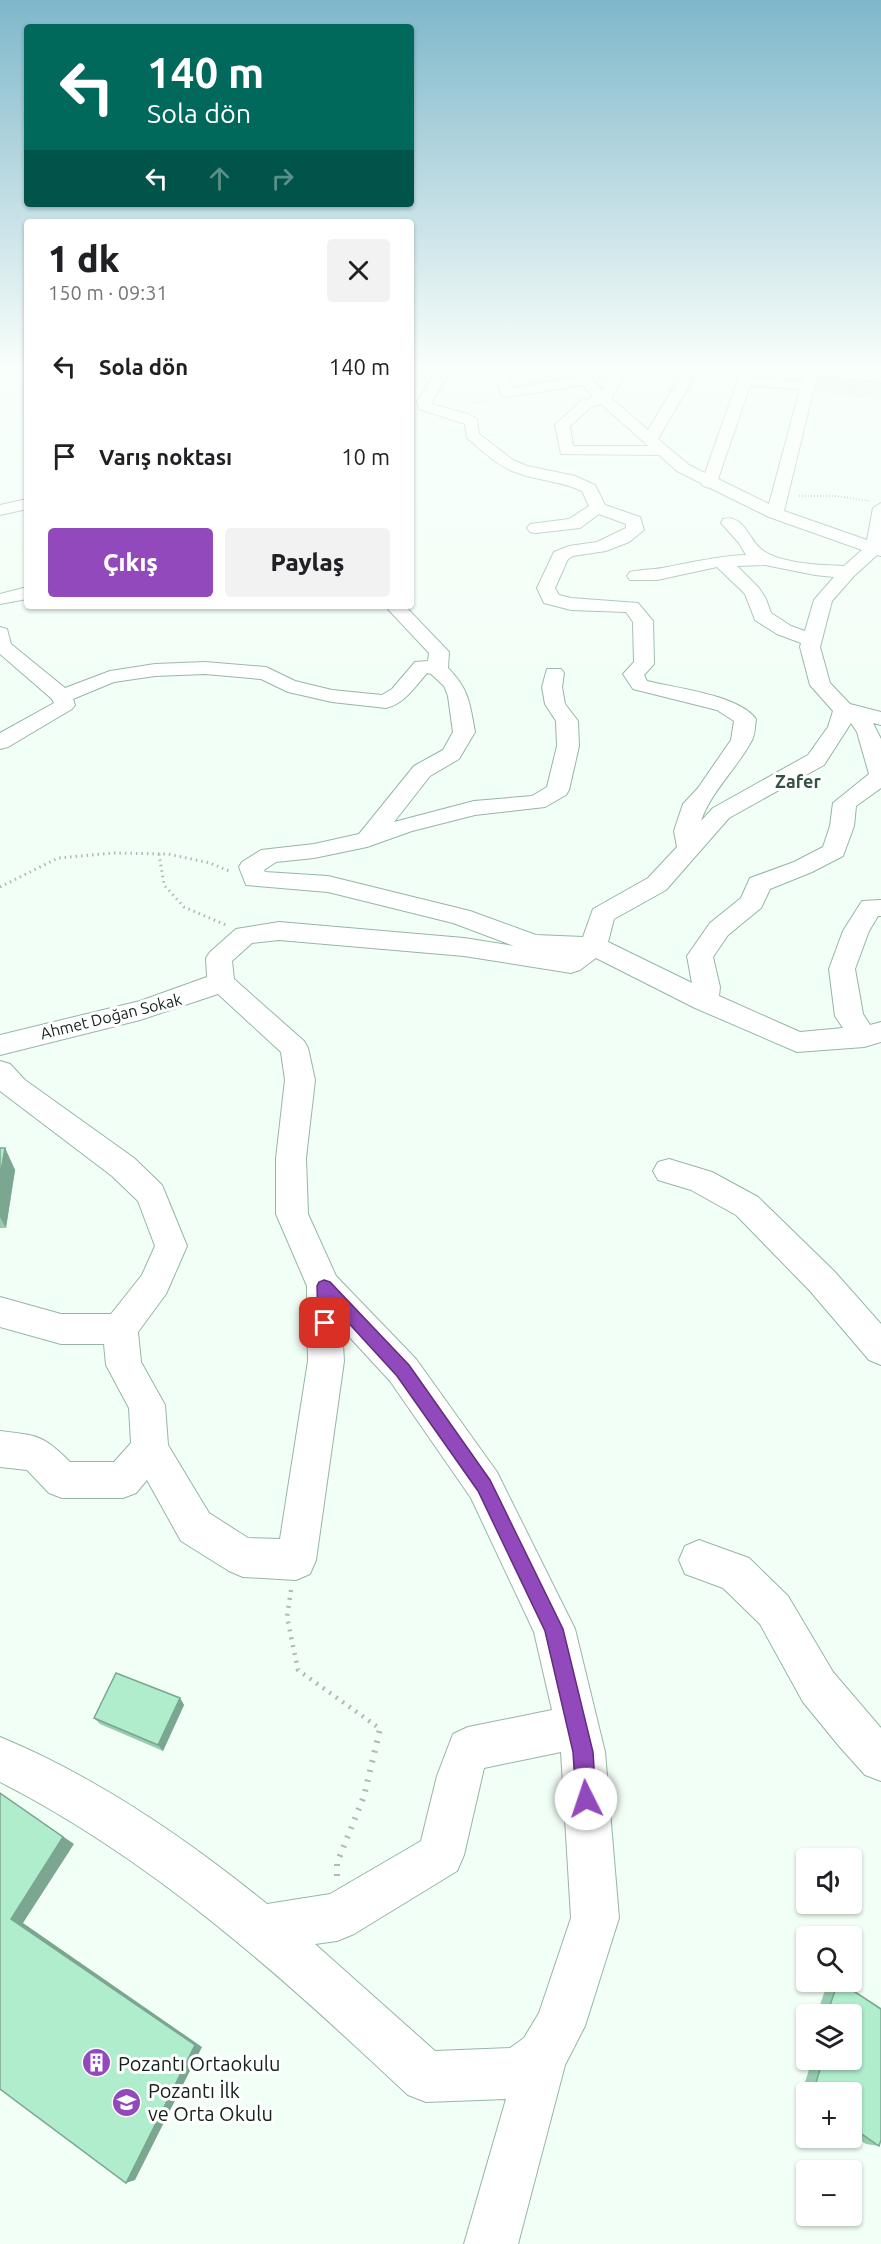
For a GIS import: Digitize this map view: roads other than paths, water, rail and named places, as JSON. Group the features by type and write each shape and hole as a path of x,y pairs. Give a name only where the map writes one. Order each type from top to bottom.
{"street":[{"path":"537,473 569,479 589,488 598,508 634,521 635,530 623,538 600,547 569,551 560,556 546,588 551,599 571,604 631,607 643,621 644,664 633,674 640,685 724,706 745,719 742,740 719,771 708,792 694,804 686,831 690,849"},
{"path":"691,473 775,513 878,550"},
{"path":"709,483 713,473"},
{"path":"775,513 786,473"},
{"path":"0,510 24,505"},
{"path":"877,505 878,550"},
{"path":"536,528 574,524 584,515 598,508"},
{"path":"729,523 747,541 750,550 765,560"},
{"path":"705,1002 706,987 700,956 719,929 752,902 759,884 803,867 834,851 842,826 845,803 866,791 881,775 868,732 860,719 844,710 820,685 810,647 823,600 848,572 878,550"},
{"path":"636,576 660,574 721,561 765,560 815,570 848,572"},
{"path":"721,561 751,588 760,603 762,616 784,630 812,640"},
{"path":"0,590 0,611"},
{"path":"1,599 24,594"},
{"path":"397,609 439,652 438,669"},
{"path":"0,633 2,646 62,696 65,705 0,742"},
{"path":"62,696 110,677 155,670 205,668 266,673 288,686 332,696 386,702 399,693 422,666 438,669 453,684 464,732 451,754 422,771 367,840"},
{"path":"554,673 552,687 555,704 567,721 568,746 558,790 537,802 474,808 404,826 367,840 314,851 270,855 250,867 255,879 328,884 461,917 534,944 594,946 705,1002 797,1042 873,1035"},
{"path":"491,2244 542,2056 560,2026 595,1918 583,1752 554,1629 484,1485 403,1370 324,1286 292,1214 291,1158 300,1080 294,1048 221,982 219,958 245,935 279,931 464,947 571,964 594,946 602,915 657,884 722,813 816,760 839,727 844,710"},
{"path":"844,710 860,711 881,719"},
{"path":"873,1035 849,1016 842,969 856,931 871,908 881,908"},
{"name":"Ahmet Doğan Sokak","path":"2,1055 189,998 221,982"},
{"path":"2,1055 15,1088 123,1167 151,1194 171,1246 154,1284 120,1329 124,1365 147,1405 150,1449 195,1527 243,1557 296,1560 326,1360 324,1286"},
{"path":"669,1171 701,1181 747,1206 822,1281 881,1349"},
{"path":"0,1312 61,1329 120,1329"},
{"path":"0,1449 37,1454 62,1480 123,1480 150,1449"},
{"path":"699,1560 735,1572 774,1610 818,1688 881,1760"},
{"path":"262,1929 337,1917 441,1855 459,1776 468,1749 577,1727"},
{"path":"0,1759 114,1823 211,1889 262,1929 426,2078 518,2073 542,2056"}],"place":[{"name":"Pozantı Ortaokulu","path":"97,2063"},
{"name":"Pozantı İlk ve Orta Okulu","path":"127,2102"}],"district":[{"name":"Zafer","path":"798,781"}]}
